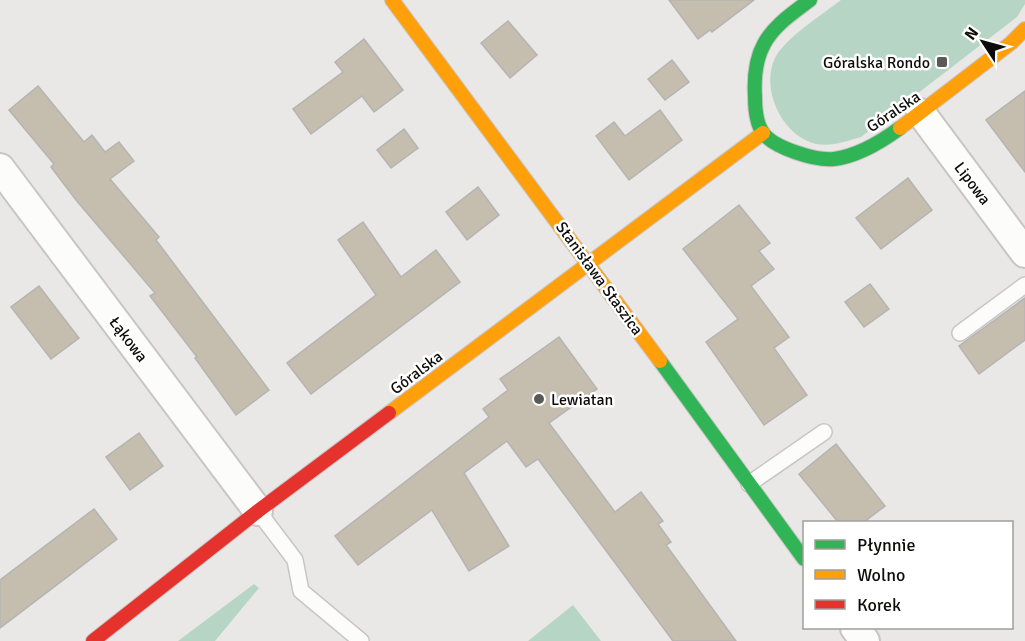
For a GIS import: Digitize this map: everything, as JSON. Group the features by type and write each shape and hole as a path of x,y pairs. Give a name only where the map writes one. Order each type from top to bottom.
{"street":[{"name":"Stanisława Staszica","path":"392,0 589,263 803,558"},
{"path":"763,133 755,113 759,53 766,40 785,19 810,0"},
{"name":"Góralska","path":"93,641 258,511 763,133 784,147 809,156 832,160 850,156 869,147 921,113 1025,29"},
{"name":"Lipowa","path":"921,113 1025,253"},
{"name":"Łąkowa","path":"0,168 258,511"}],"lane":[{"path":"960,333 1025,285"},
{"path":"749,484 824,432"},
{"path":"258,511 295,560 302,591 362,641"}],"green space":[{"path":"841,0 1025,0 1025,4 1017,17 861,137 822,145 804,139 793,132 784,121 772,97 771,70 775,58 787,42"},
{"path":"254,584 259,588 215,641 178,641"},
{"path":"573,605 601,641 528,641"}],"building":[{"path":"669,0 754,0 712,32 710,30 698,39"},
{"path":"508,21 537,55 510,78 481,43"},
{"path":"364,39 403,90 374,112 362,96 311,134 293,109 343,72 335,62"},
{"path":"672,60 689,82 665,100 648,79"},
{"path":"38,86 84,142 92,135 105,152 119,142 134,161 110,179 159,237 156,240 269,390 236,415 195,358 197,357 150,296 155,293 76,200 51,167 54,164 9,110"},
{"path":"1025,91 1025,172 986,120"},
{"path":"660,110 682,140 629,180 596,136 614,122 625,136"},
{"path":"404,129 418,148 391,168 377,150"},
{"path":"908,178 932,210 881,249 856,218"},
{"path":"478,187 499,215 467,240 446,212"},
{"path":"739,205 770,243 759,251 774,269 751,286 789,337 774,348 807,395 764,425 706,342 738,319 683,249"},
{"path":"363,222 401,277 436,250 460,282 311,394 287,363 376,295 338,240"},
{"path":"870,284 889,309 864,327 845,302"},
{"path":"39,286 79,338 51,359 11,307"},
{"path":"1025,298 1025,340 979,374 959,346"},
{"path":"559,337 597,389 549,423 615,512 641,492 663,521 658,524 671,542 666,545 736,641 673,641 538,459 526,467 507,441 464,473 509,546 469,571 432,510 358,565 335,536 489,417 483,409 508,390 500,379"},
{"path":"139,433 163,466 130,490 106,457"},
{"path":"836,444 885,506 865,521 837,521 799,474"},
{"path":"94,509 117,539 0,628 0,580"}],"traffic: fast":[{"path":"810,0 773,31 759,57 755,77 755,106 757,120 763,133 776,144 796,152 817,158 834,159 869,148 900,128"},
{"path":"660,361 803,558"}],"traffic: slow":[{"path":"392,0 660,361"},
{"path":"900,128 1011,43 1025,29"},
{"path":"389,413 763,133"}],"traffic: jam":[{"path":"93,641 258,511 389,413"}],"place":[{"name":"Góralska Rondo","path":"942,62"},
{"name":"Lewiatan","path":"539,399"}]}
